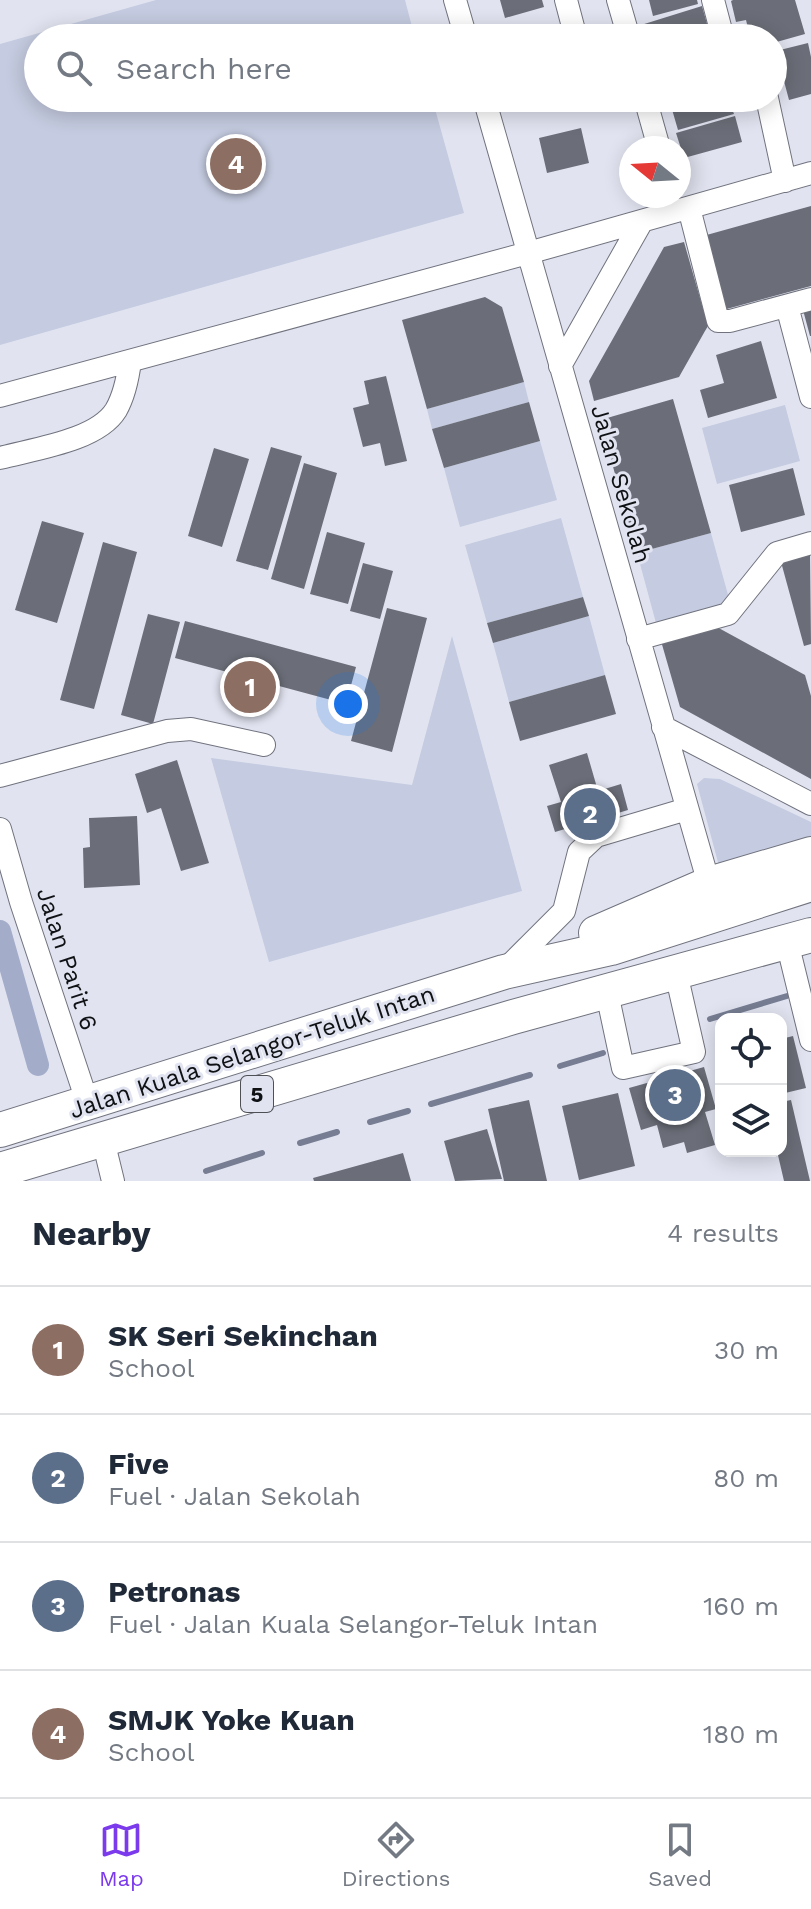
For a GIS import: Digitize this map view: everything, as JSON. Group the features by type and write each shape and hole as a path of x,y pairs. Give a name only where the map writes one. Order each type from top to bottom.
{"highway":[{"name":"5","path":"709,884 804,904"},
{"name":"Jalan Kuala Selangor-Teluk Intan","path":"504,972 709,884"},
{"name":"Jalan Kuala Selangor-Teluk Intan","path":"0,1130 504,972 804,904"},
{"name":"Jalan Kuala Selangor-Teluk Intan","path":"0,1170 513,1017 676,973 804,904"},
{"name":"Jalan Kuala Selangor-Teluk Intan","path":"513,1017 617,969 804,904"}],"street":[{"path":"455,0 462,24"},
{"path":"566,0 572,24"},
{"path":"618,0 625,24"},
{"path":"713,0 719,24"},
{"name":"Jalan Sekolah","path":"488,112 709,884"},
{"path":"649,112 656,136"},
{"path":"770,112 785,181"},
{"path":"691,202 811,173"},
{"path":"0,396 528,253 642,221 672,208"},
{"path":"680,208 718,321 730,321 811,299"},
{"path":"560,366 642,221"},
{"path":"787,306 811,397"},
{"path":"0,458 91,433 116,411 130,361"},
{"path":"638,639 728,614 777,553 811,543"},
{"path":"663,727 811,804"},
{"path":"0,776 167,731 191,729 264,745"},
{"path":"504,972 564,911 579,852 596,836 687,809"},
{"name":"Jalan Parit 6","path":"0,829 10,905 88,1104"},
{"path":"804,904 811,1040"},
{"path":"607,993 623,1068 694,1052 676,973"},
{"path":"103,1140 113,1181"}],"shaded area":[{"path":"156,0 405,0 411,24 71,24"},
{"path":"24,37 24,112 436,112 464,213 0,345 0,44"},
{"path":"524,382 529,402 432,429 427,409"},
{"path":"785,405 800,461 717,484 702,428"},
{"path":"540,441 557,500 460,527 444,468"},
{"path":"561,518 583,597 487,623 465,545"},
{"path":"711,533 730,602 656,623 637,553"},
{"path":"589,616 605,675 509,702 493,643"},
{"path":"452,636 522,891 269,962 211,758 412,785"},
{"path":"704,778 720,779 811,822 811,840 719,866 697,784"}],"building":[{"path":"500,0 542,0 544,7 505,18"},
{"path":"649,0 697,0 698,4 653,16"},
{"path":"795,0 805,34 787,39 787,24 736,22 731,1"},
{"path":"702,6 707,24 644,24"},
{"path":"808,43 811,57 811,94 789,100 787,92 787,48"},
{"path":"673,112 734,114 678,130"},
{"path":"735,116 742,142 691,156 691,136 677,136 676,133"},
{"path":"581,128 589,163 547,173 539,138"},
{"path":"811,206 811,286 723,310 703,236"},
{"path":"684,242 708,326 679,377 594,401 589,381 664,247"},
{"path":"485,297 502,307 524,382 427,409 402,320"},
{"path":"811,308 811,336 810,336 803,310"},
{"path":"761,341 777,398 708,418 700,390 724,383 716,355"},
{"path":"386,376 407,461 385,466 380,443 363,447 353,408 369,404 364,381"},
{"path":"673,399 711,533 637,553 600,420"},
{"path":"529,402 540,441 444,468 432,429"},
{"path":"271,447 302,456 268,570 236,561"},
{"path":"214,448 249,459 222,547 188,536"},
{"path":"304,463 337,473 304,589 271,579"},
{"path":"793,468 805,515 741,532 729,485"},
{"path":"42,521 84,533 57,623 15,610"},
{"path":"327,532 365,543 348,604 310,594"},
{"path":"103,542 137,552 94,709 60,700"},
{"path":"810,554 811,644 804,646 781,562"},
{"path":"363,563 393,571 380,619 350,611"},
{"path":"583,597 589,616 493,643 487,623"},
{"path":"387,608 427,618 392,752 351,741"},
{"path":"148,614 180,622 153,724 121,715"},
{"path":"185,621 356,667 346,704 175,658"},
{"path":"715,626 805,675 811,696 811,779 680,707 661,641"},
{"path":"605,675 616,714 520,741 509,702"},
{"path":"587,753 598,791 621,784 628,810 555,832 547,806 561,802 549,765"},
{"path":"177,760 209,863 181,871 161,808 147,813 135,774"},
{"path":"137,816 140,885 84,888 83,848 90,847 89,818"},
{"path":"793,1036 806,1088 787,1093 787,1085 787,1038"},
{"path":"704,1067 715,1106 715,1109 705,1112 715,1145 687,1153 684,1142 663,1148 657,1125 641,1130 629,1088"},
{"path":"618,1093 635,1166 579,1180 562,1106"},
{"path":"529,1100 547,1181 504,1181 488,1109"},
{"path":"791,1100 810,1181 784,1181 778,1157 787,1157 787,1101"},
{"path":"487,1129 502,1179 455,1181 444,1141"},
{"path":"403,1153 411,1181 314,1181 313,1178"}],"waterway":[{"path":"0,931 38,1065"},
{"path":"710,1019 787,996"},
{"path":"560,1066 603,1053"},
{"path":"431,1104 530,1075"},
{"path":"370,1122 408,1111"},
{"path":"300,1143 337,1132"},
{"path":"206,1171 262,1153"}],"place":[{"name":"SMJK Yoke Kuan","path":"236,164"},
{"name":"SK Seri Sekinchan","path":"250,687"},
{"name":"Five","path":"590,814"},
{"name":"Petronas","path":"675,1095"}]}
